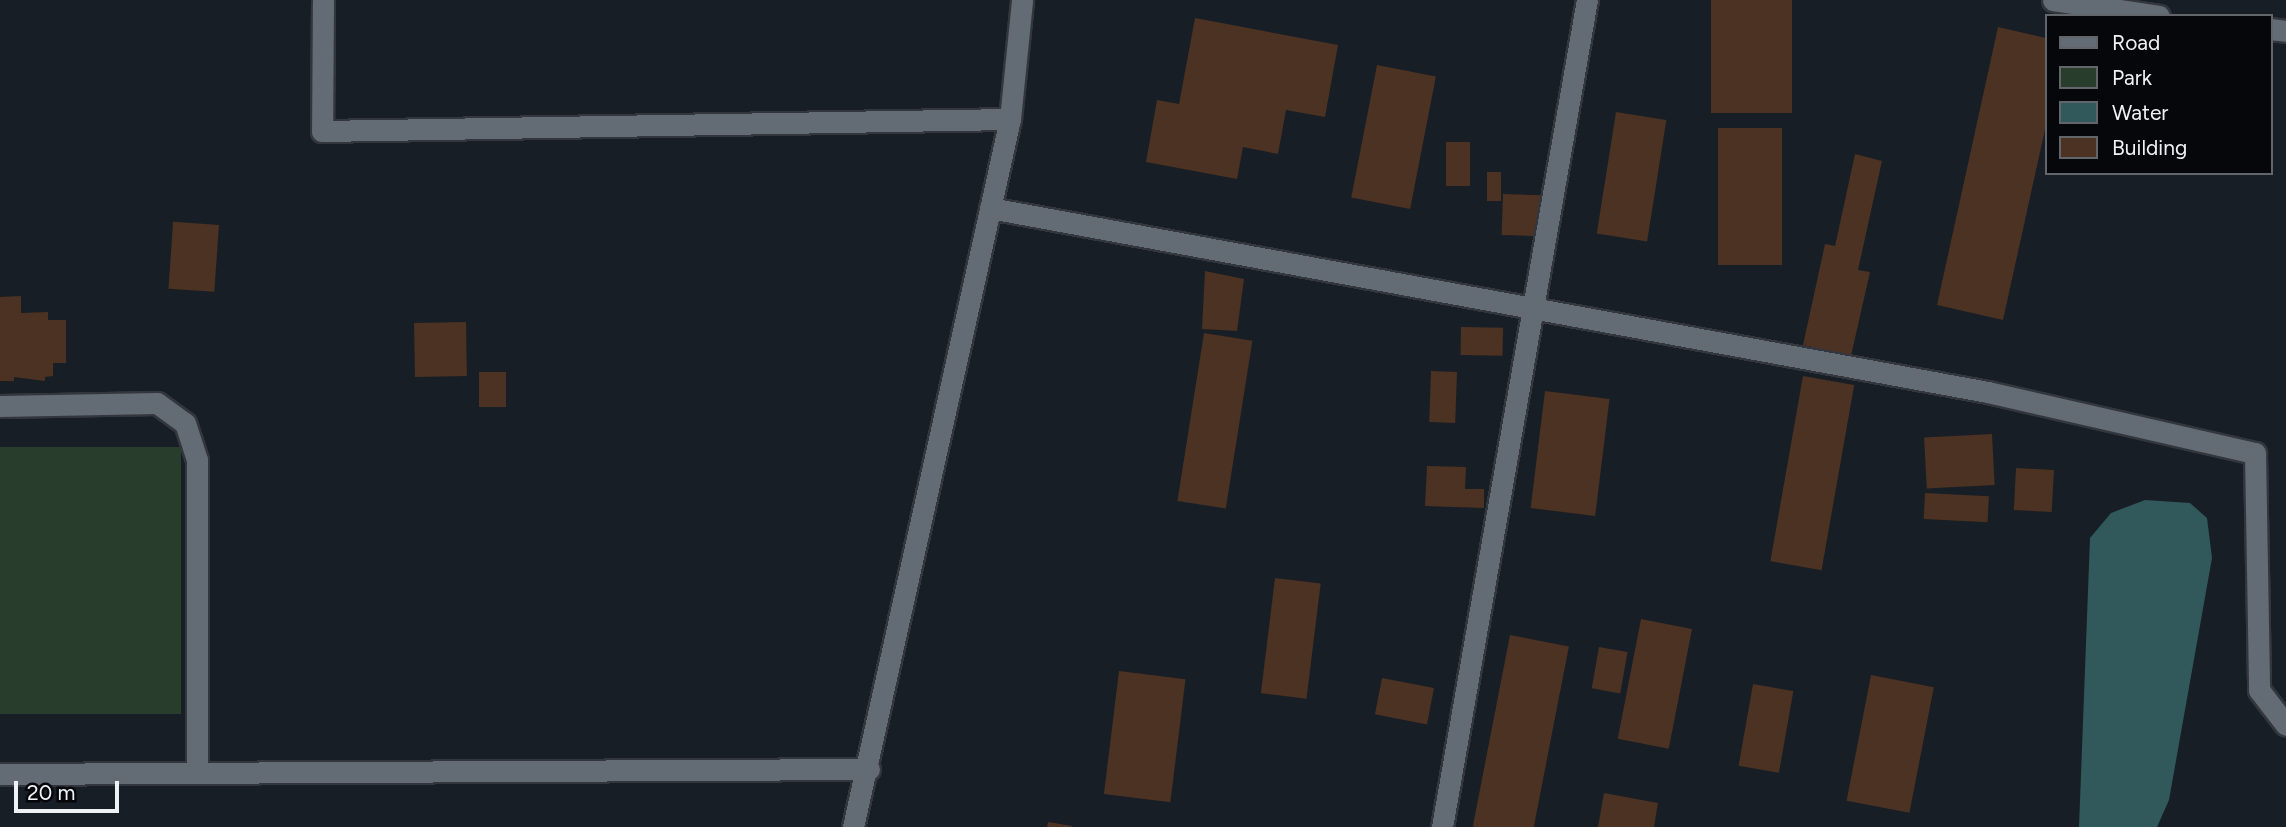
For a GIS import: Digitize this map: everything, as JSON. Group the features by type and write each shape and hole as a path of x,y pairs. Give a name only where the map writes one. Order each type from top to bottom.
{"street":[{"path":"323,0 322,131 1010,119"},
{"path":"853,827 869,769 1010,119 1023,0"},
{"path":"1442,827 1587,0"},
{"path":"2053,0 2146,14"},
{"path":"990,208 1988,392 2255,453 2259,690 2286,725"},
{"path":"0,406 157,403 186,423 197,460 197,773"},
{"path":"0,774 869,769"}],"green space":[{"path":"0,447 181,447 181,714 0,714"}],"water":[{"path":"2145,500 2190,503 2207,518 2212,558 2169,800 2157,827 2079,827 2090,538 2111,513"}],"building":[{"path":"1711,0 1792,0 1792,113 1711,113"},
{"path":"1195,18 1338,45 1325,117 1286,110 1278,154 1243,147 1237,179 1146,162 1157,100 1179,104"},
{"path":"1998,27 2044,38 2044,134 2003,320 1937,305"},
{"path":"1377,65 1436,76 1410,209 1351,198"},
{"path":"1616,112 1666,120 1647,241 1597,233"},
{"path":"1718,128 1782,128 1782,265 1718,265"},
{"path":"1446,142 1470,142 1470,186 1446,186"},
{"path":"1855,154 1882,161 1858,270 1870,272 1851,356 1803,345 1825,244 1835,246"},
{"path":"1487,172 1501,172 1501,201 1487,201"},
{"path":"1503,194 1541,195 1540,236 1502,235"},
{"path":"173,222 219,225 214,292 168,289"},
{"path":"1205,271 1244,279 1237,331 1202,329"},
{"path":"21,296 21,313 48,312 48,320 66,320 66,363 53,363 53,376 45,377 45,381 14,377 14,381 0,381 0,297"},
{"path":"466,322 467,376 415,377 414,323"},
{"path":"1461,327 1503,328 1503,356 1461,355"},
{"path":"1204,333 1252,341 1226,509 1177,501"},
{"path":"1431,371 1457,372 1455,423 1429,422"},
{"path":"479,372 506,372 506,407 479,407"},
{"path":"1803,376 1854,385 1822,570 1770,561"},
{"path":"1545,391 1610,399 1595,516 1531,508"},
{"path":"1992,434 1995,485 1927,488 1924,438"},
{"path":"1427,466 1466,467 1465,489 1484,489 1484,508 1425,506"},
{"path":"2016,468 2054,470 2052,512 2014,510"},
{"path":"1925,493 1989,496 1988,522 1924,519"},
{"path":"1275,578 1321,584 1307,699 1261,693"},
{"path":"1641,619 1692,629 1669,749 1618,739"},
{"path":"1510,635 1569,646 1534,827 1473,826"},
{"path":"1599,647 1628,652 1620,693 1592,688"},
{"path":"1119,671 1186,679 1170,802 1104,794"},
{"path":"1871,675 1934,687 1909,813 1847,801"},
{"path":"1382,678 1434,688 1427,724 1375,714"},
{"path":"1753,684 1793,691 1779,773 1739,766"},
{"path":"1604,793 1658,803 1654,827 1598,827"},
{"path":"1048,822 1072,826 1072,827 1047,827"}]}
